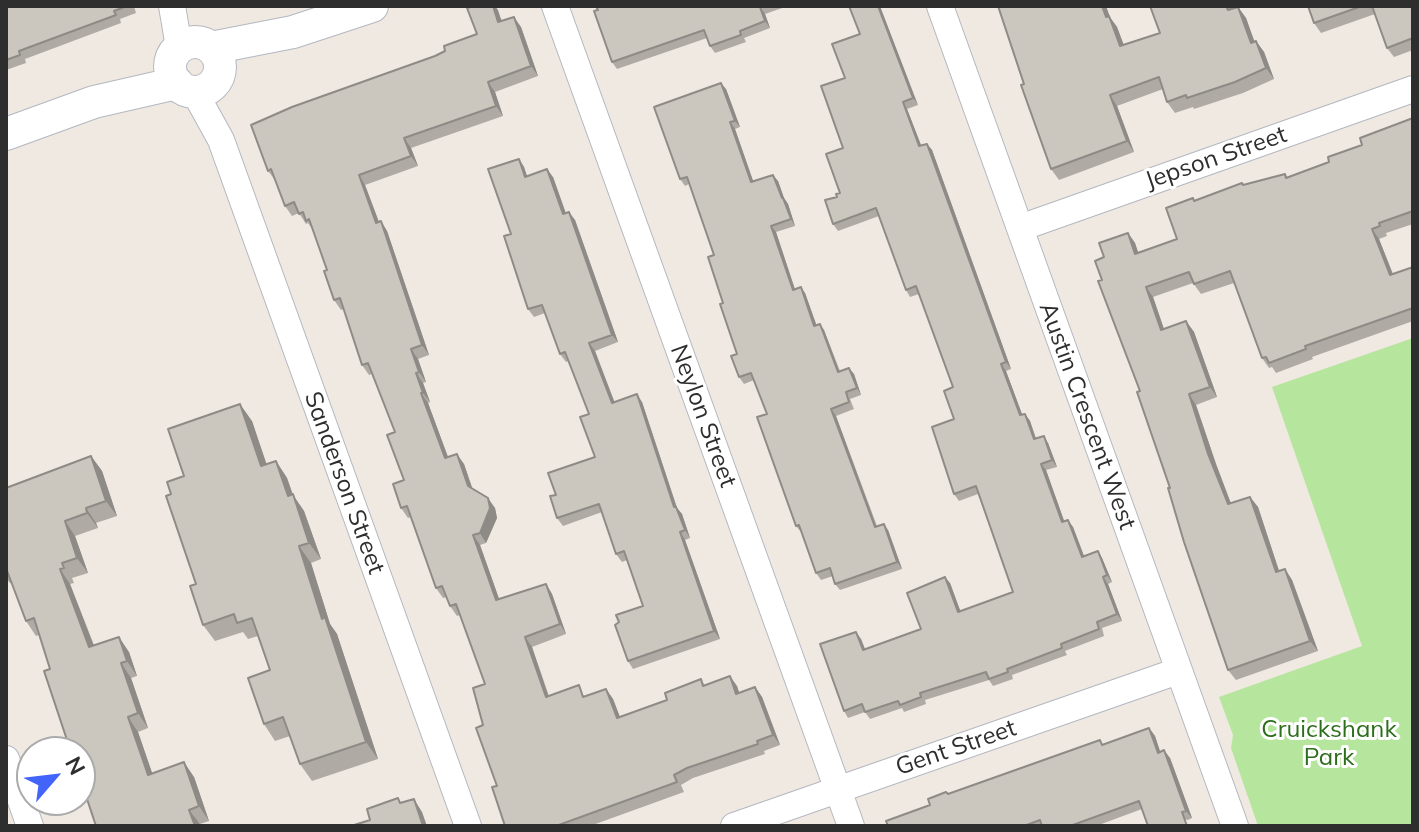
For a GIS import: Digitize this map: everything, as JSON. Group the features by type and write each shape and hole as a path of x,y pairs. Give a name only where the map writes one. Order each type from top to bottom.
{"street":[{"name":"Sanderson Street","path":"172,6 468,826"},
{"name":"Sanderson Street","path":"178,6 195,66"},
{"path":"6,134 372,6"},
{"name":"Neylon Street","path":"555,6 851,826"},
{"name":"Austin Crescent West","path":"940,6 1235,826"},
{"name":"Jepson Street","path":"1020,228 1413,89"},
{"name":"Gent Street","path":"734,826 1178,671"},
{"path":"6,759 30,826"}],"green space":[{"name":"Cruickshank Park","path":"1413,338 1413,826 1258,826 1231,748 1233,735 1219,697 1362,646 1272,387"}],"building":[{"path":"6,6 127,6 114,11 116,15 19,51 20,55 6,60"},
{"path":"493,6 498,22 514,17 531,66 488,82 496,106 404,138 411,156 359,175 376,223 381,221 422,345 411,349 419,372 416,373 421,393 445,458 457,454 468,486 488,498 490,508 480,533 473,535 496,600 546,584 560,624 525,637 546,697 579,685 583,697 606,689 617,718 667,700 665,693 701,679 703,686 730,676 736,694 755,687 773,735 757,741 758,744 687,768 674,775 677,782 556,826 505,826 492,787 497,786 476,728 483,725 473,688 485,684 456,604 450,606 442,586 436,588 407,506 401,508 393,484 404,480 387,435 395,432 368,363 362,365 340,298 334,300 309,219 306,221 303,212 299,214 294,202 285,206 251,125 292,107 435,56 445,51 444,46 477,34 467,8"},
{"path":"596,6 764,6 760,7 765,21 740,31 741,35 710,46 704,30 612,62 594,11 598,10"},
{"path":"849,6 878,6 913,98 903,102 919,146 927,144 1006,362 1001,364 1020,415 1025,414 1034,439 1044,436 1052,460 1041,464 1062,522 1068,520 1082,557 1098,551 1107,575 1103,577 1117,614 1097,622 1099,629 1061,644 1062,648 1007,669 1008,672 989,679 986,672 920,693 921,697 900,705 898,701 865,712 862,704 844,711 820,644 856,632 863,650 921,629 907,593 945,577 958,612 1013,592 976,486 954,494 932,427 954,419 944,391 953,387 916,286 906,290 876,208 833,224 825,200 840,193 826,154 843,148 821,86 845,78 832,44 860,34"},
{"path":"998,6 1102,6 1120,46 1160,33 1150,6 1226,6 1228,10 1238,7 1251,43 1256,41 1266,68 1235,82 1167,102 1159,77 1110,95 1127,141 1051,169 1021,85 1024,84"},
{"path":"1308,6 1362,6 1314,23"},
{"path":"1372,6 1413,6 1413,38 1387,48"},
{"path":"721,83 735,121 730,122 751,182 773,175 791,219 771,226 793,290 801,287 814,326 820,324 838,372 849,368 857,388 846,392 849,402 831,409 875,527 884,524 897,562 835,584 830,568 816,573 757,417 767,414 751,373 739,377 731,356 737,354 708,257 714,255 687,177 680,179 654,107"},
{"path":"1413,118 1413,211 1379,223 1380,226 1372,229 1390,275 1413,267 1413,308 1305,346 1306,349 1269,363 1266,357 1262,358 1230,271 1194,284 1189,272 1146,287 1161,330 1186,321 1210,387 1189,394 1208,454 1228,504 1250,497 1276,572 1285,569 1310,641 1228,670 1184,542 1170,488 1137,392 1140,391 1098,281 1102,280 1095,261 1104,257 1099,243 1128,233 1135,254 1177,239 1166,208 1242,183 1285,174 1286,178 1329,162 1328,157 1362,145 1360,138"},
{"path":"519,159 525,177 547,169 563,214 569,212 612,335 589,343 612,403 637,394 674,507 685,530 680,532 714,631 628,661 615,625 619,622 616,615 643,606 624,551 616,554 599,504 557,518 550,496 556,495 548,473 595,457 580,417 589,414 565,352 560,354 542,305 528,309 504,236 511,234 488,169"},
{"path":"240,404 261,466 276,461 288,496 293,494 309,543 299,546 366,742 300,764 283,717 264,724 248,678 270,670 252,618 237,623 234,614 203,625 190,586 196,584 166,496 171,494 167,482 184,476 168,429"},
{"path":"91,456 106,501 86,508 87,513 65,521 77,558 62,563 64,568 60,569 89,647 119,637 127,661 121,663 138,713 128,717 148,775 184,762 199,806 189,810 195,826 96,826 93,816 96,816 96,736 66,736 44,671 50,669 34,618 26,621 6,568 6,488"},
{"path":"1149,728 1158,753 1164,750 1186,811 1182,812 1187,826 1148,826 1139,801 1070,826 1042,826 1040,820 1024,826 888,826 886,821 930,805 928,799 946,792 948,794 1100,740 1102,745"},
{"path":"398,798 400,803 414,799 423,826 351,826 370,820 367,809"}]}
